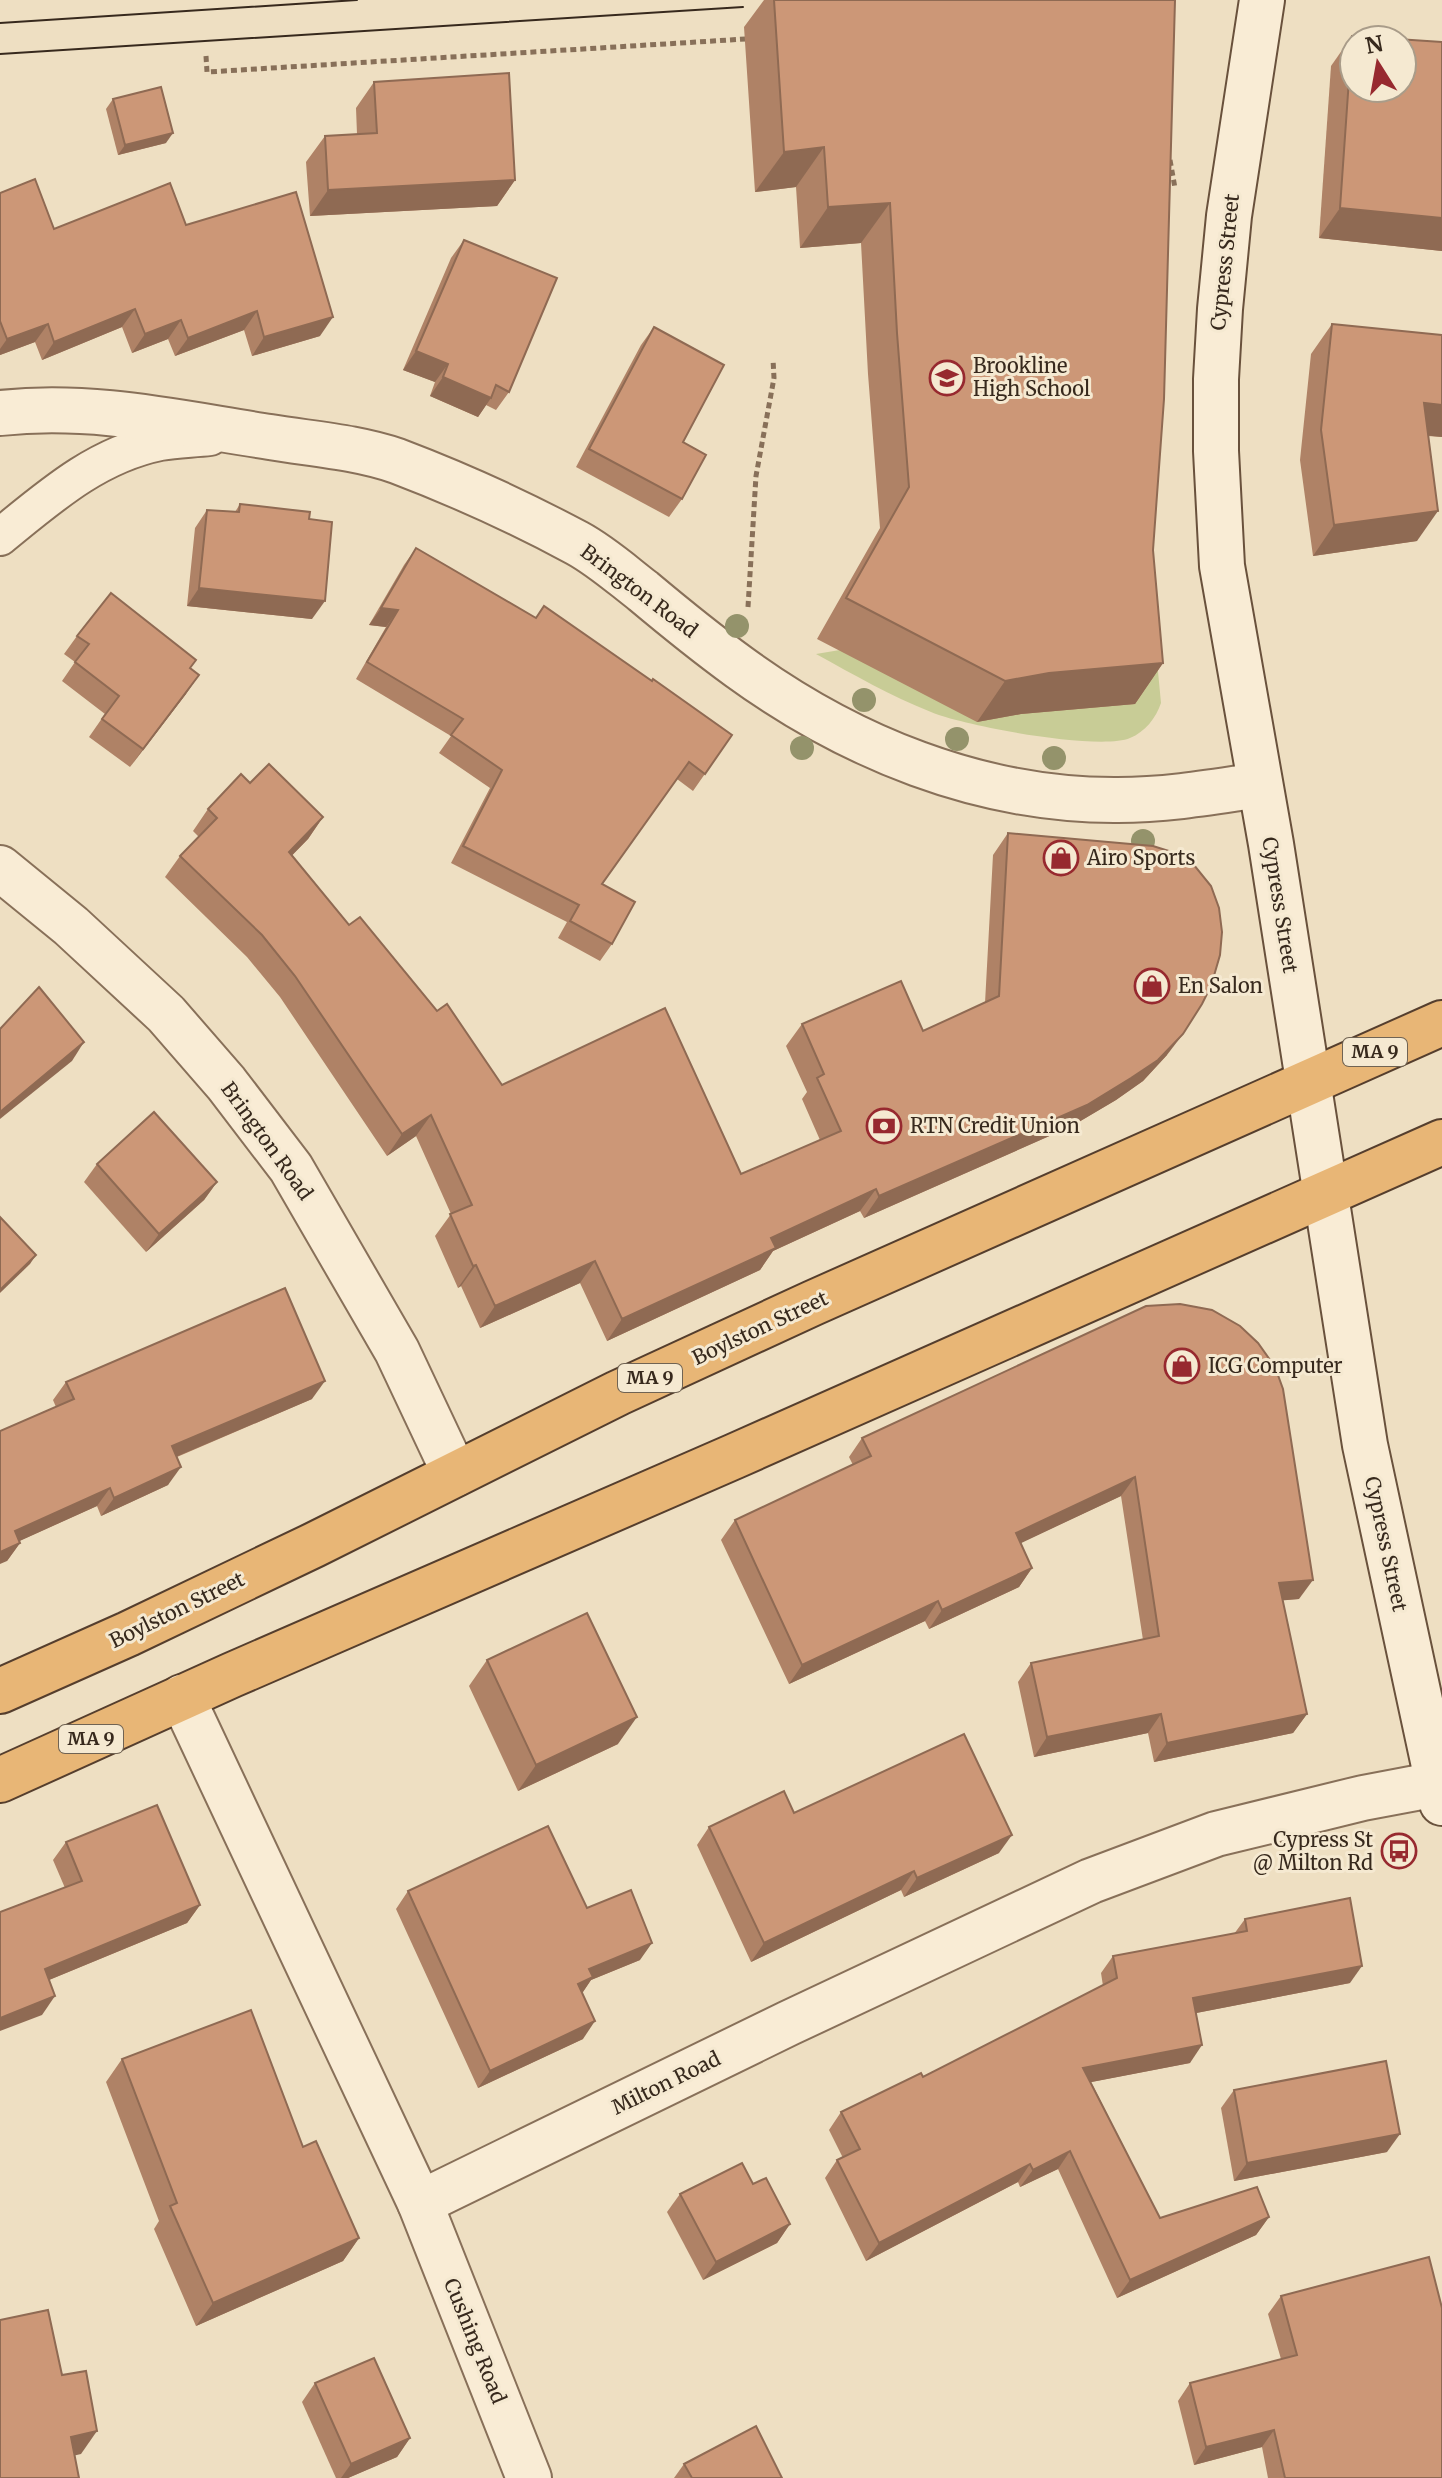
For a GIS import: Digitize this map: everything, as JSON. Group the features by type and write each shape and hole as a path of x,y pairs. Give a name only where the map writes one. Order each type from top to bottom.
{"highway":[{"name":"Boylston Street","path":"0,1691 128,1634 618,1393 1442,1023"},
{"name":"MA 9","path":"0,1780 1442,1142"}],"street":[{"name":"Cypress Street","path":"1262,0 1226,239 1216,379 1217,504 1222,566 1365,1445 1441,1790"},
{"name":"Brington Road","path":"0,413 32,409 104,411 394,460 577,543 605,561 718,652 776,692 862,742 923,766 1004,787 1091,799 1176,797 1260,785"},
{"name":"Brington Road","path":"0,868 71,926 166,1014 226,1083 291,1168 397,1351 455,1474"},
{"path":"182,1697 420,2203"},
{"name":"Milton Road","path":"420,2203 1091,1881 1216,1834 1363,1798 1441,1790"},
{"name":"Cushing Road","path":"420,2203 529,2478"}],"lane":[{"path":"0,537 79,475 120,454 161,442 268,437"}],"path":[{"path":"206,56 207,72 746,39"},
{"path":"1167,146 1175,188"},
{"path":"748,616 756,476 774,378 773,359"}],"green space":[{"path":"1151,598 1161,703 1145,728 1130,738 1114,741 1031,735 948,718 873,685 816,654"}],"building":[{"name":"Brookline High School","path":"774,0 1175,0 1164,399 1153,550 1163,663 1049,673 1005,681 846,598 909,487 890,203 828,207 824,147 784,152"},
{"path":"1418,40 1442,42 1442,218 1340,208 1347,104 1418,104"},
{"path":"509,73 515,180 328,190 325,136 377,133 374,82"},
{"path":"161,87 173,133 125,145 113,99"},
{"path":"35,179 54,229 170,183 186,225 296,192 333,317 264,337 257,311 188,338 181,320 145,334 135,309 54,342 48,324 7,339 0,321 0,193"},
{"path":"464,240 557,278 509,392 496,385 491,398 443,377 448,364 416,351"},
{"path":"1332,324 1442,335 1442,405 1424,403 1438,511 1334,525 1321,430"},
{"path":"654,327 724,365 683,442 706,455 682,499 589,449"},
{"path":"240,504 310,512 309,519 332,522 325,601 199,588 207,510 239,512"},
{"path":"416,548 536,618 544,606 732,735 705,774 689,762 602,884 635,902 612,944 570,921 579,905 463,846 502,770 451,735 463,719 367,662 398,610 381,608"},
{"path":"111,593 196,660 190,668 199,675 143,749 102,719 119,696 75,662 89,644 77,636"},
{"path":"269,764 323,817 289,852 349,925 360,917 437,1011 447,1004 502,1085 665,1008 741,1174 841,1131 817,1078 824,1074 802,1024 901,981 923,1031 999,996 1008,833 1153,846 1175,853 1194,865 1211,886 1219,908 1222,932 1220,955 1211,986 1183,1034 1158,1060 1087,1105 879,1196 876,1189 771,1238 776,1248 622,1319 595,1261 495,1306 450,1214 472,1205 431,1115 402,1134 295,976 262,935 180,856 217,818 208,809 241,774 250,783"},
{"path":"39,987 84,1042 0,1112 0,1029"},
{"path":"154,1112 217,1182 159,1234 97,1164"},
{"path":"0,1217 36,1255 0,1290"},
{"path":"285,1288 325,1381 172,1446 181,1467 114,1498 110,1488 15,1531 20,1543 0,1552 0,1431 74,1399 66,1382"},
{"path":"1180,1304 1212,1310 1240,1326 1258,1343 1275,1367 1283,1389 1313,1580 1279,1583 1307,1714 1167,1743 1161,1714 1047,1737 1031,1663 1159,1636 1135,1477 1016,1533 1032,1568 942,1610 938,1601 802,1665 735,1520 871,1456 862,1438 1146,1306"},
{"path":"587,1613 637,1717 536,1765 487,1660"},
{"path":"964,1734 1012,1835 917,1878 914,1871 764,1943 709,1827 784,1791 794,1813"},
{"path":"157,1805 200,1905 45,1969 55,1996 0,2018 0,1912 82,1881 66,1842"},
{"path":"548,1826 587,1908 631,1890 652,1943 589,1969 593,1977 578,1984 595,2021 490,2071 408,1891"},
{"path":"1350,1898 1362,1966 1193,1998 1202,2045 1083,2068 1160,2218 1257,2187 1269,2217 1130,2280 1070,2151 1033,2170 1030,2164 879,2243 837,2160 860,2149 841,2112 921,2073 923,2077 1117,1978 1113,1956 1247,1931 1245,1919"},
{"path":"251,2010 303,2147 316,2141 359,2238 213,2303 170,2206 177,2203 122,2059"},
{"path":"1386,2061 1400,2134 1247,2163 1234,2090"},
{"path":"742,2163 753,2184 766,2178 790,2224 716,2262 680,2194"},
{"path":"1429,2257 1442,2308 1442,2478 1285,2478 1274,2430 1206,2447 1190,2383 1297,2355 1281,2296"},
{"path":"48,2310 62,2375 86,2371 97,2431 71,2437 79,2478 0,2478 0,2320"},
{"path":"374,2358 410,2438 351,2464 315,2383"},
{"path":"756,2426 782,2478 692,2478 684,2464"}],"tram line":[{"path":"0,23 357,0"},
{"path":"0,54 743,7"}],"place":[{"name":"Brookline High School","path":"947,378"},
{"name":"Airo Sports","path":"1061,858"},
{"name":"En Salon","path":"1152,986"},
{"name":"RTN Credit Union","path":"884,1126"},
{"name":"ICG Computer","path":"1182,1366"},
{"name":"Cypress St @ Milton Rd","path":"1399,1851"}]}
